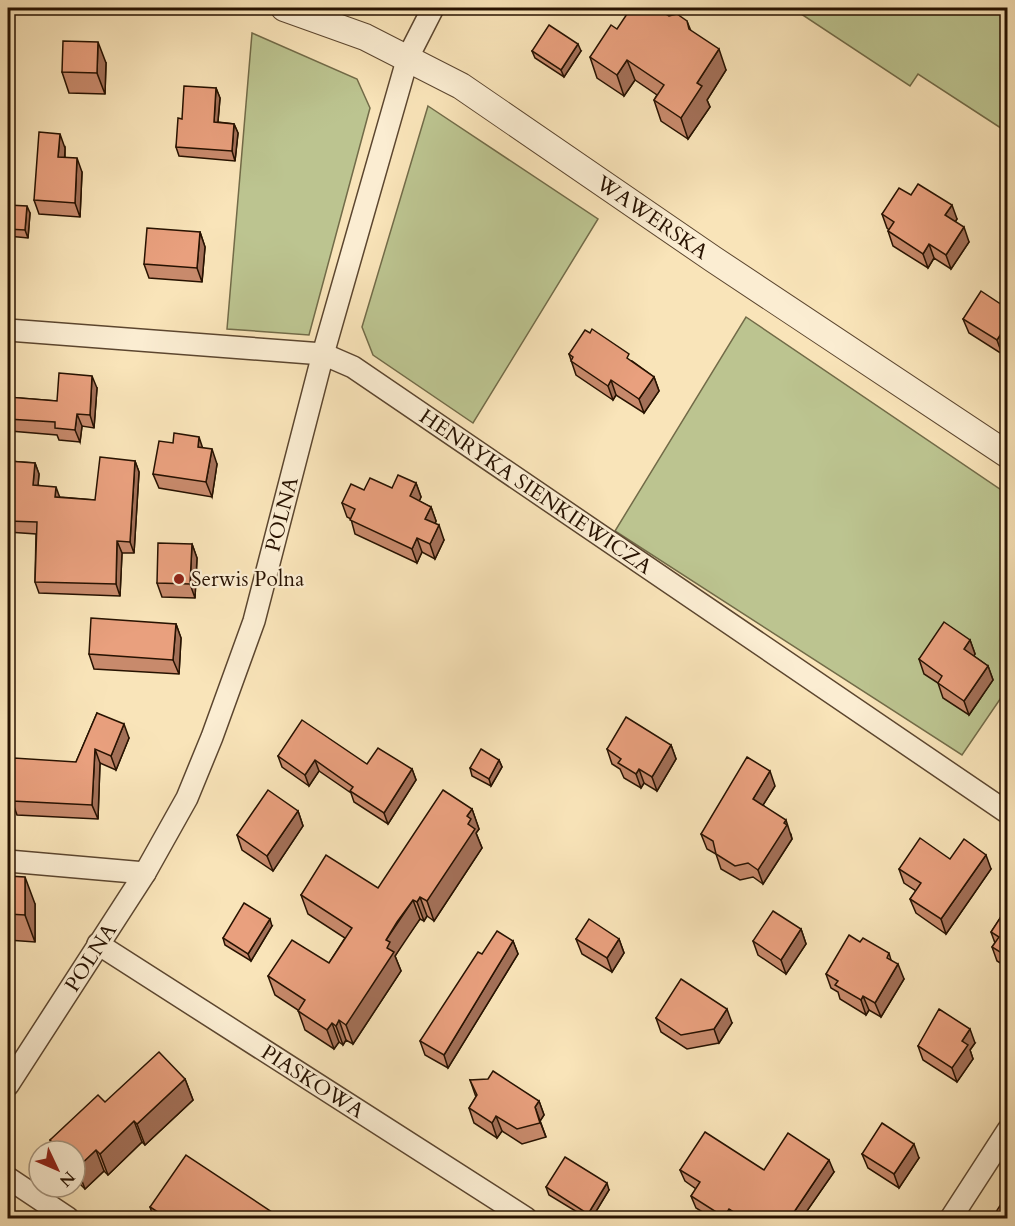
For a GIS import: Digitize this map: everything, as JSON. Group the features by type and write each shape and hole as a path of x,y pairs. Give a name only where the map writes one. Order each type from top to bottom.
{"street":[{"name":"WAWERSKA","path":"284,8 364,37 408,57 461,86 713,259 1008,455"},
{"name":"POLNA","path":"8,1085 145,873 188,798 254,621 323,354 408,57 433,8"},
{"name":"HENRYKA SIENKIEWICZA","path":"8,330 323,354 353,367 1008,813"},
{"path":"8,861 145,873"},
{"name":"PIASKOWA","path":"98,944 526,1218"},
{"path":"951,1218 1008,1130"},
{"path":"8,1178 68,1218"}],"green space":[{"path":"792,8 1007,8 1007,132 918,74 910,86"},
{"path":"252,33 357,79 370,108 309,335 227,329"},
{"path":"428,106 598,219 473,423 373,355 362,327"},
{"path":"746,317 1007,494 1007,689 962,755 615,531"}],"building":[{"path":"631,8 656,8 669,16 677,14 687,21 689,29 719,49 697,83 702,86 681,118 654,100 664,85 627,60 617,75 590,57 611,25 617,29"},
{"path":"549,25 578,44 561,70 532,51"},
{"path":"63,41 98,42 97,73 62,72"},
{"path":"184,86 216,88 214,122 234,124 232,151 176,147 178,118 182,119"},
{"path":"39,132 60,134 58,157 77,158 75,203 34,200"},
{"path":"918,184 952,205 945,215 964,227 946,255 929,244 923,254 888,231 894,222 882,214 899,188 911,195"},
{"path":"8,205 27,206 25,230 8,229"},
{"path":"147,228 200,232 197,268 144,264"},
{"path":"981,291 1008,309 1008,323 997,340 963,319"},
{"path":"592,329 629,354 627,358 654,377 639,399 611,380 608,386 571,361 573,357 569,354 585,330 590,333"},
{"path":"59,373 92,376 90,415 77,414 75,430 55,428 55,422 8,419 8,397 57,401"},
{"path":"174,433 199,437 198,447 212,449 206,482 153,474 159,441 173,443"},
{"path":"100,457 135,461 130,542 117,541 116,584 35,582 37,522 8,521 8,461 35,463 33,485 56,487 55,497 95,500"},
{"path":"398,475 416,483 410,496 431,507 425,519 439,525 430,544 417,538 412,549 350,520 355,509 342,503 351,484 364,490 370,478 392,488"},
{"path":"158,543 192,544 190,584 157,583"},
{"path":"91,618 176,624 173,660 89,654"},
{"path":"944,622 970,640 964,649 988,666 964,701 938,683 942,676 919,659"},
{"path":"97,713 124,724 111,756 95,749 92,805 12,801 14,758 76,762"},
{"path":"626,717 671,745 652,777 639,769 636,774 618,763 621,759 607,749"},
{"path":"302,720 367,764 378,748 412,769 384,813 350,791 353,787 315,760 305,775 278,756"},
{"path":"481,749 499,760 489,779 470,768"},
{"path":"747,757 770,771 753,799 786,820 784,823 787,825 758,870 748,863 735,866 716,854 713,841 701,834"},
{"path":"268,790 298,811 267,856 237,835"},
{"path":"443,790 472,809 467,816 471,819 468,824 475,829 427,901 420,897 417,902 413,900 397,922 386,940 390,942 387,948 394,952 346,1025 339,1020 336,1026 332,1023 327,1030 298,1011 305,1000 268,976 292,940 329,963 352,928 301,895 326,855 378,888"},
{"path":"920,838 950,859 964,839 986,855 941,919 910,899 921,883 899,869"},
{"path":"8,876 25,877 25,915 8,914"},
{"path":"244,903 270,919 248,954 223,938"},
{"path":"1008,906 1008,957 992,947 999,937 991,932"},
{"path":"773,911 801,929 781,960 753,941"},
{"path":"589,919 619,939 607,958 576,939"},
{"path":"497,931 513,941 444,1055 420,1041 478,952 482,954"},
{"path":"849,935 860,942 863,938 889,953 887,958 898,964 875,1003 863,996 861,1000 835,985 838,981 826,974"},
{"path":"681,979 727,1009 714,1029 681,1035 656,1018"},
{"path":"939,1009 970,1029 962,1041 968,1045 952,1068 918,1046"},
{"path":"159,1052 185,1079 137,1124 134,1121 100,1154 96,1150 87,1159 87,1139 51,1139 98,1095 105,1102"},
{"path":"493,1071 539,1101 535,1107 540,1123 517,1129 496,1116 492,1123 469,1108 477,1095 470,1080 488,1079"},
{"path":"882,1123 914,1144 894,1174 862,1154"},
{"path":"705,1132 764,1170 788,1133 829,1160 790,1218 743,1218 729,1209 724,1217 691,1196 700,1182 680,1170"},
{"path":"186,1155 281,1218 167,1218 150,1207"},
{"path":"565,1157 607,1183 588,1214 546,1187"},
{"path":"1003,1201 1008,1204 1008,1218 992,1218"}],"place":[{"name":"Serwis Polna","path":"179,579"}]}
